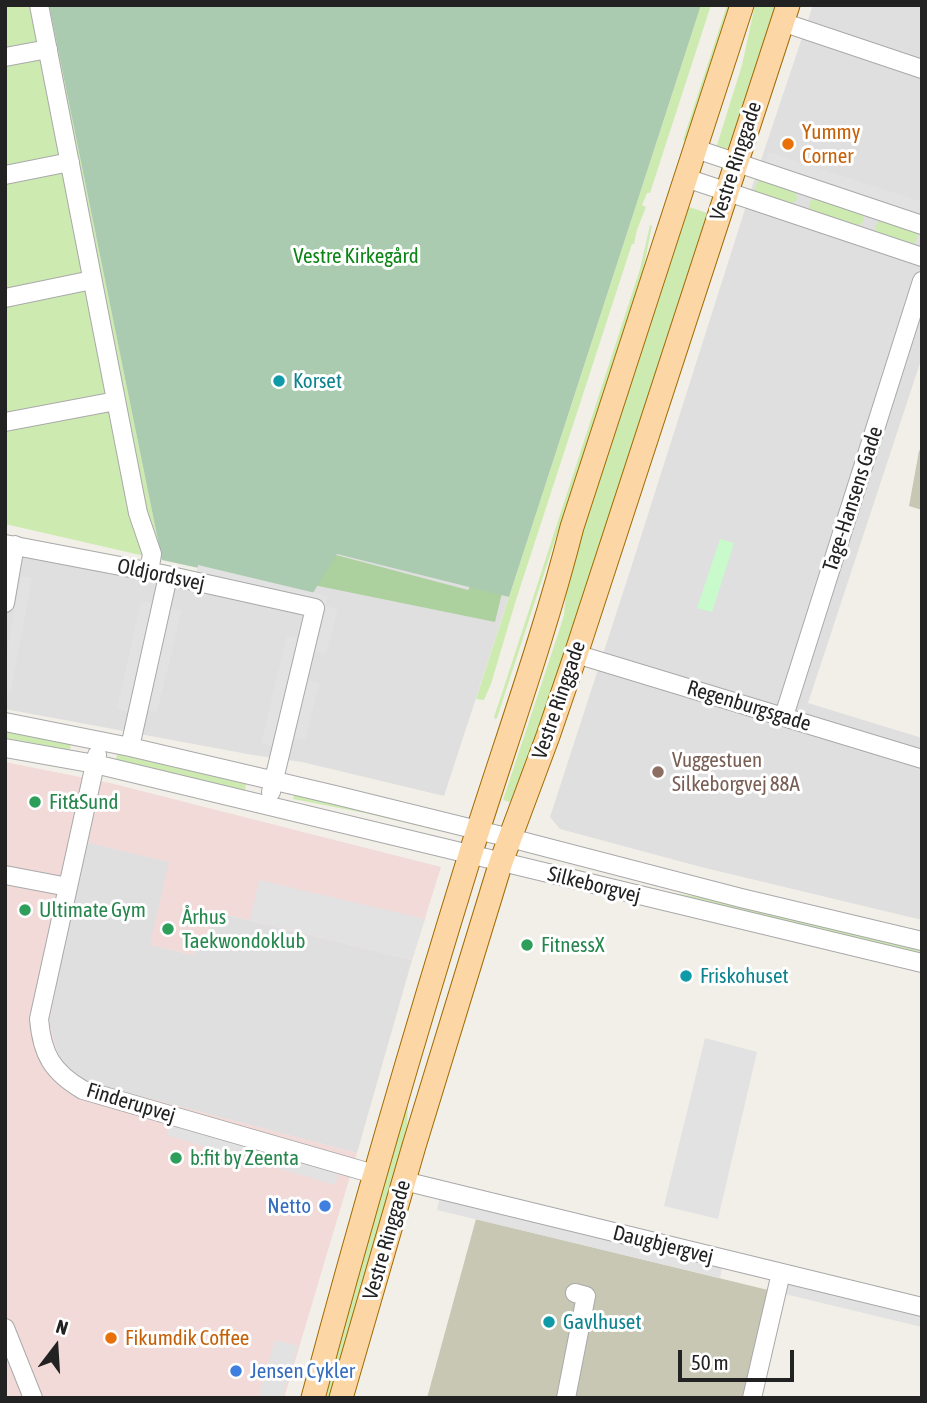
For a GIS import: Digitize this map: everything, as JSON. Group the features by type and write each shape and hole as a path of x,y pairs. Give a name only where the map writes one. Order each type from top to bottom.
{"main road":[{"name":"Vestre Ringgade","path":"313,1398 374,1174 478,830 558,584 572,527 742,5"},
{"name":"Vestre Ringgade","path":"341,1398 501,862 576,654 785,14"}],"street":[{"path":"39,5 138,513 152,554 149,572"},
{"path":"785,14 922,69"},
{"path":"5,57 48,49"},
{"path":"696,149 922,225"},
{"path":"5,175 70,162"},
{"path":"686,178 922,257"},
{"path":"5,298 92,280"},
{"name":"Tage-Hansens Gade","path":"784,716 922,281"},
{"path":"5,422 116,401"},
{"path":"5,603 10,545"},
{"name":"Oldjordsvej","path":"10,545 315,608 273,781"},
{"path":"130,747 168,576"},
{"name":"Regenburgsgade","path":"576,654 922,759"},
{"name":"Silkeborgvej","path":"5,722 130,747 335,795 922,941"},
{"name":"Finderupvej","path":"100,741 39,1019 40,1037 46,1054 68,1081 83,1090 374,1174"},
{"name":"Silkeborgvej","path":"5,748 95,765 267,805 922,963"},
{"path":"267,805 273,781"},
{"path":"5,875 68,887"},
{"name":"Daugbjergvej","path":"404,1181 922,1307"},
{"path":"752,1398 781,1273"},
{"path":"566,1398 586,1296 575,1293"},
{"path":"5,1328 33,1398"}],"shaded area":[{"path":"813,5 922,5 922,357 808,703 922,738 922,920 701,867 560,829 550,817"},
{"path":"769,152 922,202 922,223 760,178"},
{"path":"922,447 922,510 909,506"},
{"path":"5,541 313,593 336,553 509,597 444,796 302,762 5,709"},
{"path":"198,565 328,596 326,605 196,575"},
{"path":"21,576 32,578 11,692 5,691 5,662"},
{"path":"141,601 153,603 128,712 117,709"},
{"path":"327,606 338,609 326,654 315,651"},
{"path":"171,608 182,610 157,712 146,710"},
{"path":"287,636 299,638 273,746 261,743"},
{"path":"308,680 320,683 305,740 293,737"},
{"path":"5,762 110,783 441,867 412,960 220,913 193,955 150,945 169,862 85,842 49,1023 60,1062 87,1082 357,1153 284,1398 5,1398"},
{"path":"85,841 170,862 151,945 193,955 220,913 412,960 357,1153 86,1082 60,1062 49,1023"},
{"path":"259,880 425,919 412,960 250,920"},
{"path":"705,1038 757,1052 718,1219 664,1206"},
{"path":"171,1122 339,1172 335,1185 166,1135"},
{"path":"442,1189 724,1258 720,1278 437,1210"},
{"path":"476,1219 768,1290 746,1398 427,1398"},
{"path":"773,1270 922,1305 922,1327 768,1290"},
{"path":"275,1340 298,1346 282,1398 258,1398"}],"green space":[{"path":"5,5 49,5 162,560 5,524"},
{"name":"Vestre Kirkegård","path":"49,5 701,5 509,597 337,554 313,593 162,560"},
{"path":"701,5 711,5 650,193 647,193 642,205 646,207 516,600 491,684 484,700 476,699"},
{"path":"729,5 685,141 683,140"},
{"path":"755,5 775,5 727,151 717,148 717,145 742,65"},
{"path":"759,180 795,192 798,199 792,204 755,192"},
{"path":"813,199 861,213 864,221 860,225 853,225 811,211 809,203"},
{"path":"689,207 707,213 540,727 510,802 503,800 564,615 567,581"},
{"path":"879,221 918,233 915,244 877,232 875,227"},
{"path":"650,225 652,226 643,270 495,719 640,269"},
{"path":"720,539 734,543 712,612 697,608"},
{"path":"321,551 468,590 478,574 504,585 495,622 176,557"},
{"path":"5,731 71,744 70,750 5,738"},
{"path":"117,754 246,784 245,791 116,760"},
{"path":"294,795 433,827 432,829 293,799"},
{"path":"550,863 672,893 715,899 922,950 922,953 549,866"},
{"path":"408,1100 404,1143 333,1398 326,1398 335,1353"}],"place":[{"name":"Yummy Corner","path":"788,144"},
{"name":"Korset","path":"279,381"},
{"name":"Vuggestuen Silkeborgvej 88A","path":"658,772"},
{"name":"Fit&Sund","path":"35,802"},
{"name":"Ultimate Gym","path":"25,910"},
{"name":"Århus Taekwondoklub","path":"168,929"},
{"name":"FitnessX","path":"527,945"},
{"name":"Friskohuset","path":"686,976"},
{"name":"b:fit by Zeenta","path":"176,1158"},
{"name":"Netto","path":"325,1206"},
{"name":"Gavlhuset","path":"549,1322"},
{"name":"Fikumdik Coffee","path":"111,1338"},
{"name":"Jensen Cykler","path":"236,1371"}]}
